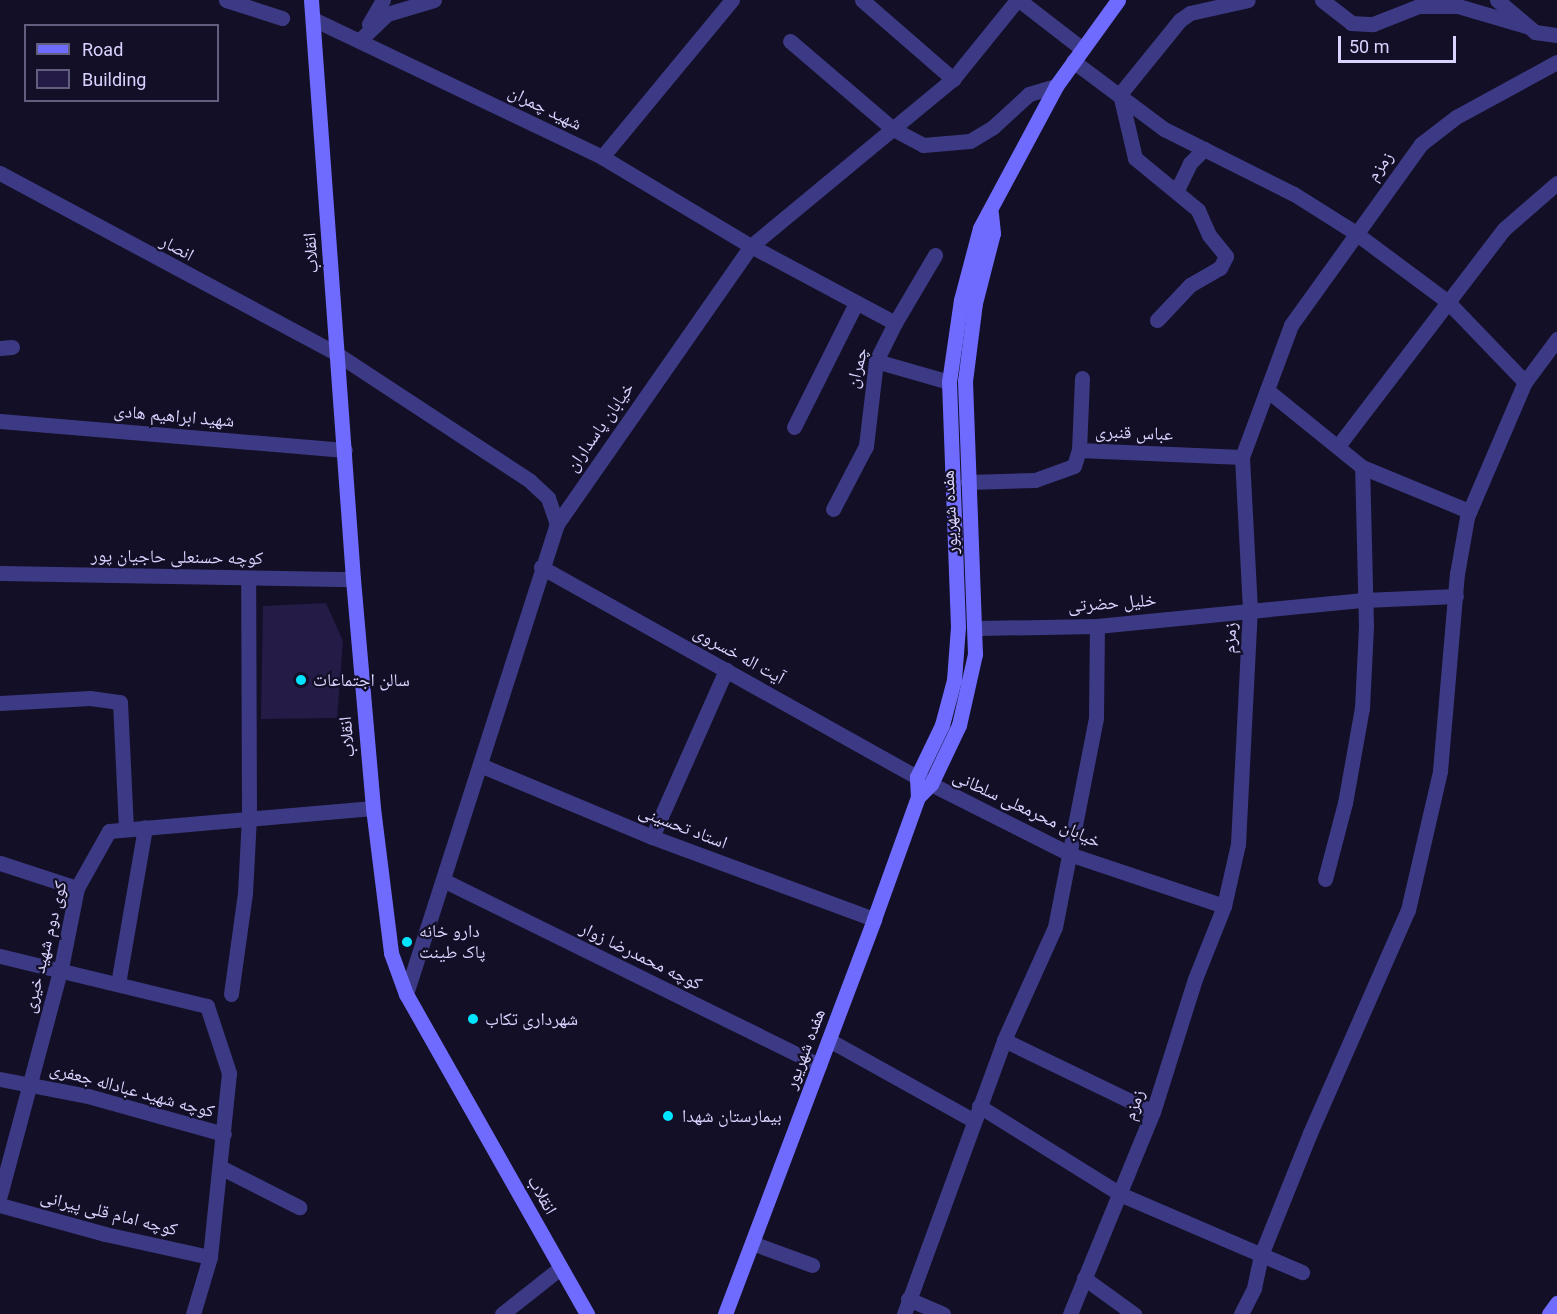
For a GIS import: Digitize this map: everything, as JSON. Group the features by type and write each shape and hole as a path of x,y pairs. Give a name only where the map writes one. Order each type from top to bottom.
{"main road":[{"name":"انقلاب","path":"311,0 353,579 373,808 391,953 406,994 587,1314"},
{"name":"هفده شهریور","path":"725,1314 830,1040 924,781 942,725 957,650 949,382 961,300 980,228 991,213 1056,86 1118,0"},
{"name":"هفده شهریور","path":"924,781 959,725 971,682 976,628 968,482 967,353 993,232 991,213"},
{"path":"1549,1314 1557,1303"}],"street":[{"path":"226,0 282,18"},
{"path":"360,40 383,0"},
{"path":"360,40 387,14 434,0"},
{"path":"602,157 732,0"},
{"path":"862,0 953,79"},
{"path":"1018,0 1120,94 1164,129 1294,194 1354,232 1447,300 1526,382"},
{"name":"خیابان پاسداران","path":"406,994 445,881 541,567 557,524 751,246 953,79 1018,0"},
{"path":"1120,94 1180,20 1190,13 1248,0"},
{"path":"1322,0 1351,23 1373,24 1419,6 1458,6 1526,26 1545,36 1557,34"},
{"path":"1497,0 1526,26"},
{"name":"شهید چمران","path":"313,19 602,157 751,246"},
{"path":"790,42 893,129 923,145 963,143 993,127 1029,94 1056,86"},
{"name":"زمزم","path":"1070,1314 1083,1278 1122,1195 1153,1112 1195,979 1224,906 1238,844 1250,610 1242,456 1291,325 1354,232 1421,144 1456,117 1557,62"},
{"path":"1120,94 1135,158 1177,190 1198,210 1226,262 1190,285 1157,320"},
{"path":"1177,190 1190,162 1204,149"},
{"name":"انصار","path":"0,174 338,354"},
{"path":"1338,446 1447,300 1504,229 1557,183"},
{"path":"751,246 894,323"},
{"name":"چمران","path":"833,509 867,446 867,417 876,361 894,323 935,255"},
{"path":"794,427 856,303"},
{"path":"1241,1314 1254,1288 1261,1255 1408,910 1440,771 1456,596 1469,511 1526,382 1557,339"},
{"path":"338,354 530,481 548,498 557,524"},
{"path":"876,361 949,382"},
{"path":"1079,450 1082,378"},
{"path":"1266,390 1362,467 1469,511"},
{"name":"شهید ابراهیم هادی","path":"0,421 345,450"},
{"name":"عباس قنبری","path":"968,482 1035,480 1074,466 1079,450 1242,456"},
{"path":"1325,879 1345,802 1362,708 1364,600 1362,467"},
{"name":"آیت اله خسروی","path":"541,567 924,781"},
{"name":"کوچه حسنعلی حاجیان پور","path":"0,573 353,579"},
{"path":"231,994 245,893 249,817 248,578"},
{"name":"خلیل حضرتی","path":"976,628 1097,626 1364,600 1456,596"},
{"path":"943,1314 906,1307 1004,1040 1055,927 1072,855 1096,718 1097,626"},
{"path":"652,837 726,670"},
{"path":"0,703 90,698 120,702 126,829"},
{"name":"استاد تحسینی","path":"480,765 652,837 874,919"},
{"name":"خیابان محرمعلی سلطانی","path":"924,781 1072,855 1224,906"},
{"name":"کوی دوم شهید خیری","path":"0,1195 61,968 77,888 109,831 373,808"},
{"path":"118,984 145,827"},
{"path":"0,863 77,888"},
{"name":"کوچه محمدرضا زوار","path":"445,881 819,1065"},
{"name":"کوچه شهید عباداله جعفری","path":"0,956 61,968 207,1006 229,1073 210,1257 193,1314"},
{"path":"830,1040 976,1113 1122,1195 1302,1272"},
{"path":"1004,1040 1153,1112"},
{"name":"کوچه شهید عباداله جعفری","path":"0,1079 30,1084 224,1134"},
{"path":"220,1167 299,1207"},
{"name":"کوچه امام قلی پیرانی","path":"0,1205 105,1234 210,1257"},
{"path":"752,1243 812,1265"},
{"path":"502,1314 560,1268"},
{"path":"1083,1278 1134,1314"}],"building":[{"name":"سالن اجتماعات","path":"326,603 343,641 337,718 261,719 263,606"}],"place":[{"name":"سالن اجتماعات","path":"301,680"},
{"name":"دارو خانه پاک طینت","path":"407,942"},
{"name":"شهرداری تکاب","path":"473,1019"},
{"name":"بیمارستان شهدا","path":"668,1116"}]}
